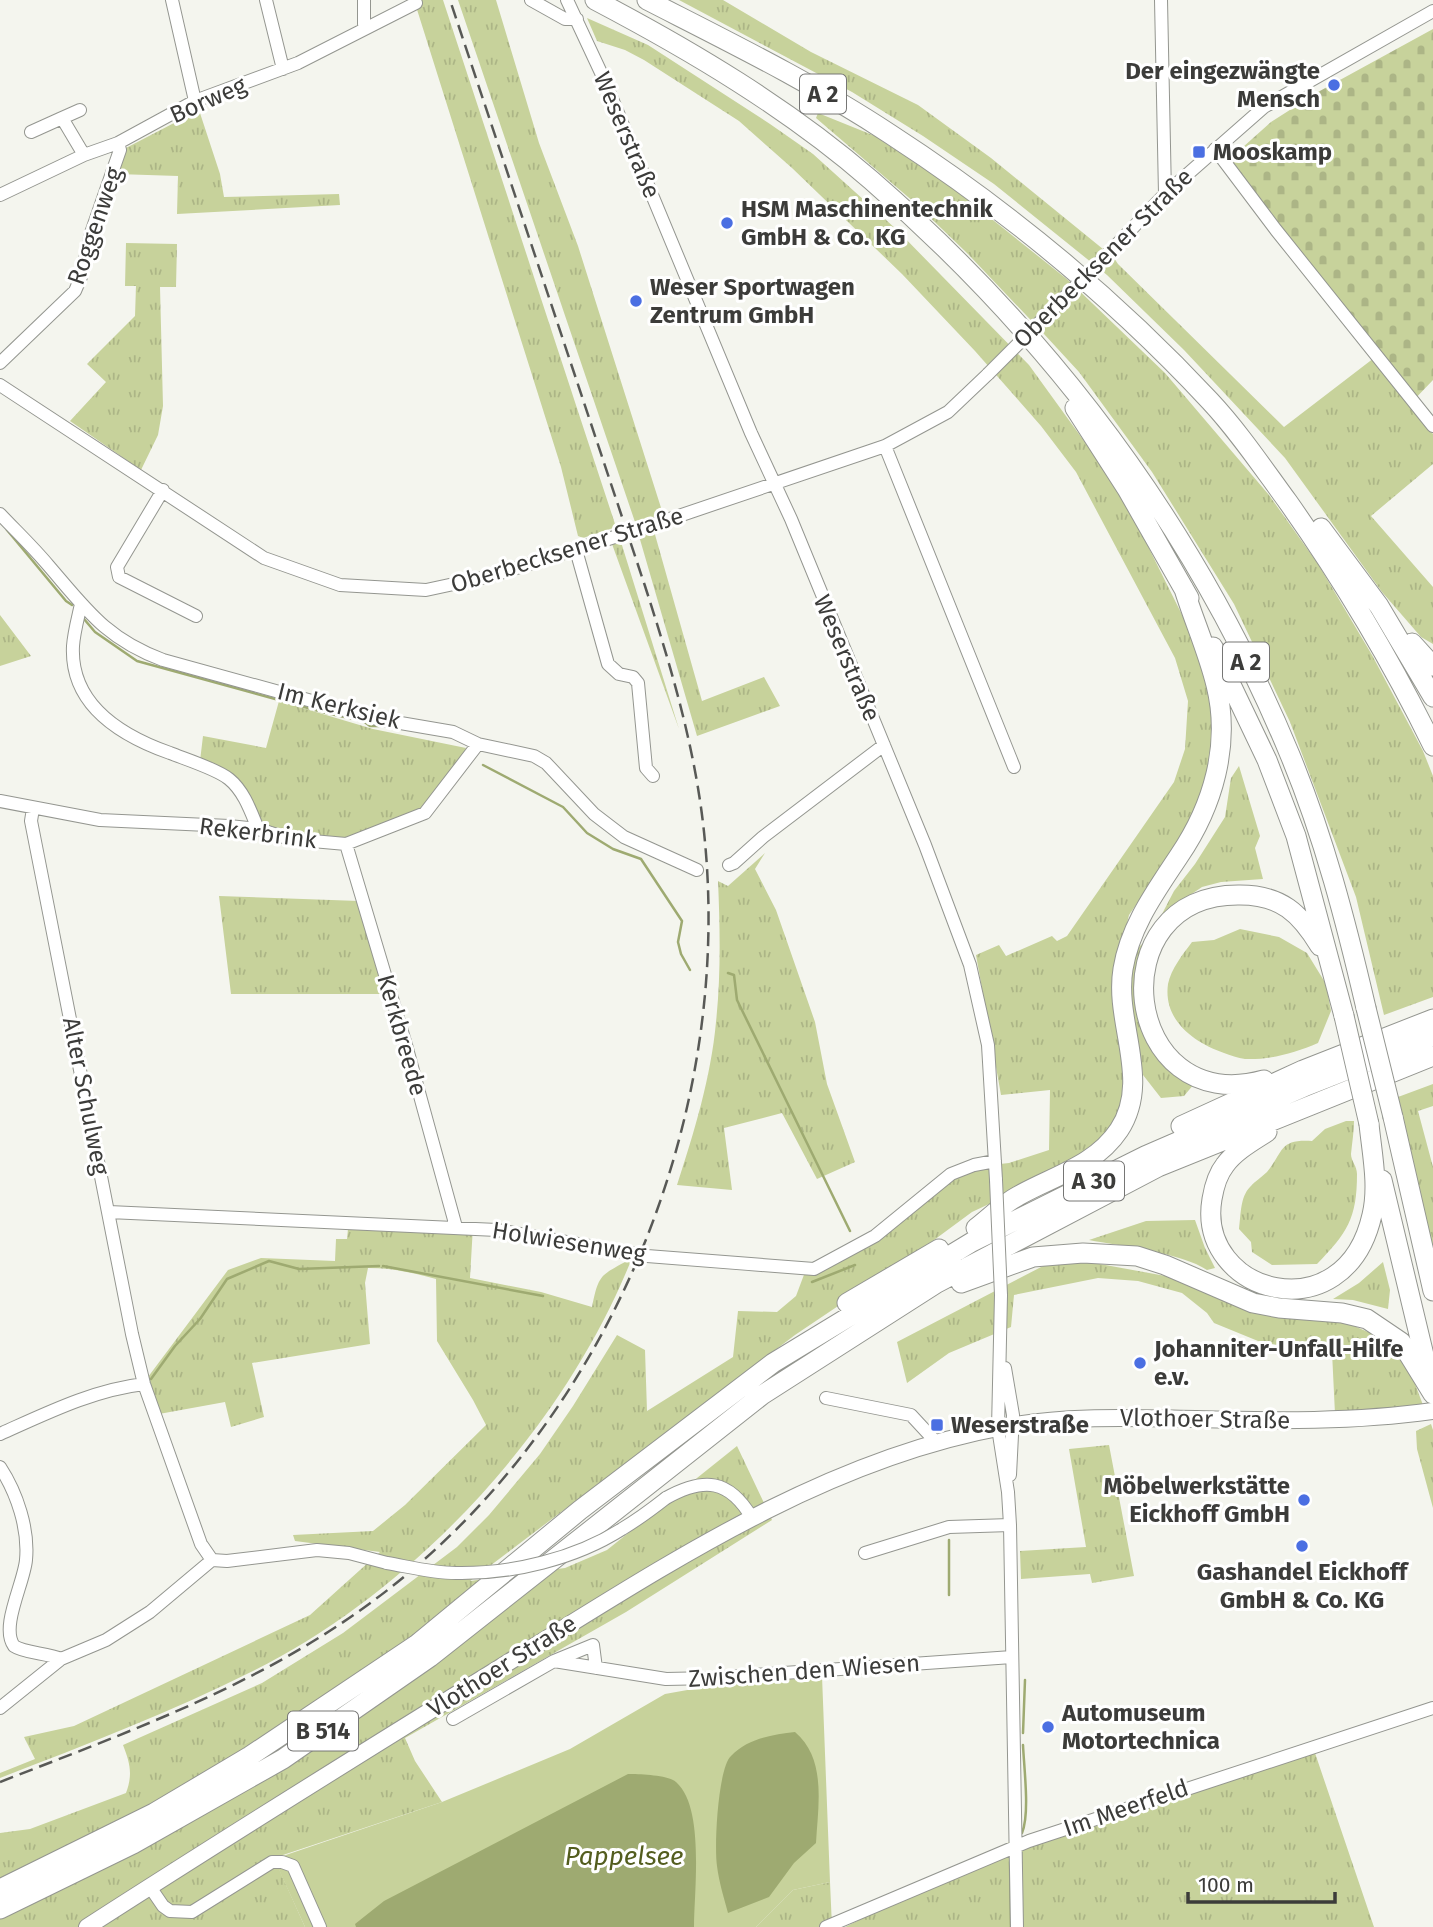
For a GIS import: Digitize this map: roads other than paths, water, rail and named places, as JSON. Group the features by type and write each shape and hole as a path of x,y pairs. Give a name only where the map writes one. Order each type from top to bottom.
{"highway":[{"name":"A 2","path":"596,0 705,61 826,144 869,179 960,262 1046,355 1121,450 1147,488 1226,621 1290,755 1317,828 1344,917 1433,1291"},
{"name":"A 2","path":"647,0 798,79 889,133 990,203 1051,251 1110,303 1211,402 1257,458 1320,548 1379,641 1433,746"},
{"path":"1046,355 1080,418 1126,489 1184,589 1238,695 1296,836 1335,979 1433,1393"},
{"path":"1257,458 1299,498 1379,606 1433,666"},
{"path":"976,1228 1016,1197 1087,1162 1105,1147 1119,1129 1130,1106 1133,1079 1122,992 1128,946 1147,906 1203,816 1219,759 1222,727 1216,685 1184,589"},
{"path":"1379,606 1433,697"},
{"path":"1303,1070 1258,1082 1232,1085 1203,1079 1182,1068 1165,1051 1150,1029 1145,1014 1142,1000 1143,972 1152,946 1165,927 1193,905 1218,895 1259,895 1280,902 1307,924 1335,979"},
{"path":"773,1363 818,1321 976,1228 1137,1146 1303,1070 1433,1019"},
{"name":"A 30","path":"773,1363 972,1242 1134,1162 1304,1087 1433,1036"},
{"name":"A 30","path":"762,1395 937,1283 1158,1167 1433,1056"},
{"path":"762,1395 820,1368 961,1283 1188,1165 1433,1069"},
{"path":"1267,1132 1225,1164 1214,1184 1210,1210 1214,1234 1224,1255 1240,1272 1258,1283 1282,1290 1311,1288 1334,1278 1353,1261 1365,1239 1373,1213 1375,1184 1369,1124"},
{"path":"961,1283 1033,1257 1083,1253 1137,1256 1165,1265 1253,1303 1342,1313 1367,1319 1401,1342 1433,1393"},
{"name":"B 514","path":"0,1889 154,1813 250,1756 416,1645 580,1510 773,1363"},
{"name":"B 514","path":"0,1909 133,1844 283,1759 430,1657 762,1395"}],"main road":[{"name":"Vlothoer Straße","path":"87,1927 247,1824 572,1623 752,1518 837,1478 936,1443 1005,1427 1054,1420 1108,1417 1312,1420 1433,1411"}],"street":[{"path":"172,0 195,101"},
{"path":"266,0 283,69"},
{"path":"364,0 366,28"},
{"path":"531,0 565,19 571,9"},
{"path":"1161,0 1165,194"},
{"name":"Borweg","path":"0,195 84,155 118,143 195,101 298,63 416,3"},
{"name":"Weserstraße","path":"571,9 603,77 751,433 775,483 926,845 970,965 988,1045 996,1161 1001,1347 1011,1394 1005,1427 1010,1525 1017,1927"},
{"name":"Oberbecksener Straße","path":"1,388 163,490 264,558 340,585 426,590 491,576 885,446 948,412 1165,194 1264,107 1433,11"},
{"path":"31,132 80,110"},
{"path":"62,118 84,155"},
{"name":"Roggenweg","path":"0,363 75,291 84,267 91,233 120,150 118,143"},
{"path":"1215,149 1276,230 1433,426"},
{"path":"885,446 1014,767"},
{"path":"163,490 117,567 119,577 196,616"},
{"name":"Im Kerksiek","path":"0,514 46,562 96,622 137,650 163,660 377,719 453,732 478,744 534,756 546,763 594,814 624,837 697,870"},
{"path":"576,550 608,664 619,674 633,677 638,683 646,768 653,776"},
{"path":"81,604 73,647 76,674 82,692 98,713 120,730 153,747 229,778 245,798 258,829"},
{"name":"Rekerbrink","path":"0,801 100,820 258,829 290,839 346,844 425,813 478,744"},
{"path":"729,864 734,863 884,745"},
{"name":"Alter Schulweg","path":"33,807 32,821 109,1212 119,1276 144,1384 201,1544 212,1560"},
{"name":"Kerkbreede","path":"346,844 457,1227"},
{"name":"Holwiesenweg","path":"109,1212 497,1230 647,1256 814,1269 875,1236 951,1174 974,1165 996,1161"},
{"path":"0,1434 92,1395 144,1384"},
{"path":"827,1398 911,1415 936,1443"},
{"path":"0,1467 15,1495 26,1544 26,1563 5,1611 7,1639 23,1649 47,1653 61,1659"},
{"path":"0,1709 61,1659 106,1640 150,1612 212,1560 317,1550 349,1553 430,1572 457,1573 520,1567 554,1559 595,1544 621,1530 666,1498 685,1488 708,1484 725,1488 737,1497 752,1518"},
{"path":"864,1553 949,1527 1010,1525"},
{"path":"453,1719 554,1661 593,1645 596,1668"},
{"name":"Zwischen den Wiesen","path":"554,1661 666,1679 1012,1657"},
{"name":"Im Meerfeld","path":"826,1927 1014,1847 1433,1708"},
{"path":"150,1887 163,1906 170,1911 192,1912 272,1862 282,1862 293,1866 320,1927"}],"water":[{"path":"795,1732 805,1743 816,1769 819,1799 816,1843 794,1863 769,1897 728,1913 716,1856 718,1808 727,1763 738,1750 753,1741"},
{"name":"Pappelsee","path":"628,1774 667,1778 676,1782 685,1794 691,1810 696,1850 694,1927 356,1927 355,1924 384,1901"}],"waterway":[{"path":"7,530 72,605"},
{"path":"84,619 95,632 137,661 363,721 370,726 382,726"},
{"path":"483,765 563,807 587,833 613,849 641,859 682,921 678,942 690,970"},
{"path":"728,973 734,975 737,1000 850,1231"},
{"path":"151,1379 175,1346 200,1319 227,1279 269,1261 299,1269 379,1266"},
{"path":"812,1282 855,1265"},
{"path":"383,1266 543,1296"},
{"path":"949,1540 949,1595"},
{"path":"1023,1733 1025,1680"},
{"path":"1022,1833 1026,1803 1023,1745"},
{"path":"1010,1862 1011,1927"}],"railway":[{"path":"0,1782 190,1705 282,1659 369,1604 452,1534 524,1453 585,1363 635,1266 672,1164 697,1058 708,950 705,842 690,744 655,618 450,0"}],"place":[{"name":"Der eingezwängte Mensch","path":"1334,85"},
{"name":"Mooskamp","path":"1199,152"},
{"name":"HSM Maschinentechnik GmbH & Co. KG","path":"727,223"},
{"name":"Weser Sportwagen Zentrum GmbH","path":"636,301"},
{"name":"Johanniter-Unfall-Hilfe e.v.","path":"1140,1363"},
{"name":"Weserstraße","path":"937,1425"},
{"name":"Möbelwerkstätte Eickhoff GmbH","path":"1304,1500"},
{"name":"Gashandel Eickhoff GmbH & Co. KG","path":"1302,1546"},
{"name":"Automuseum Motortechnica","path":"1048,1727"}]}
